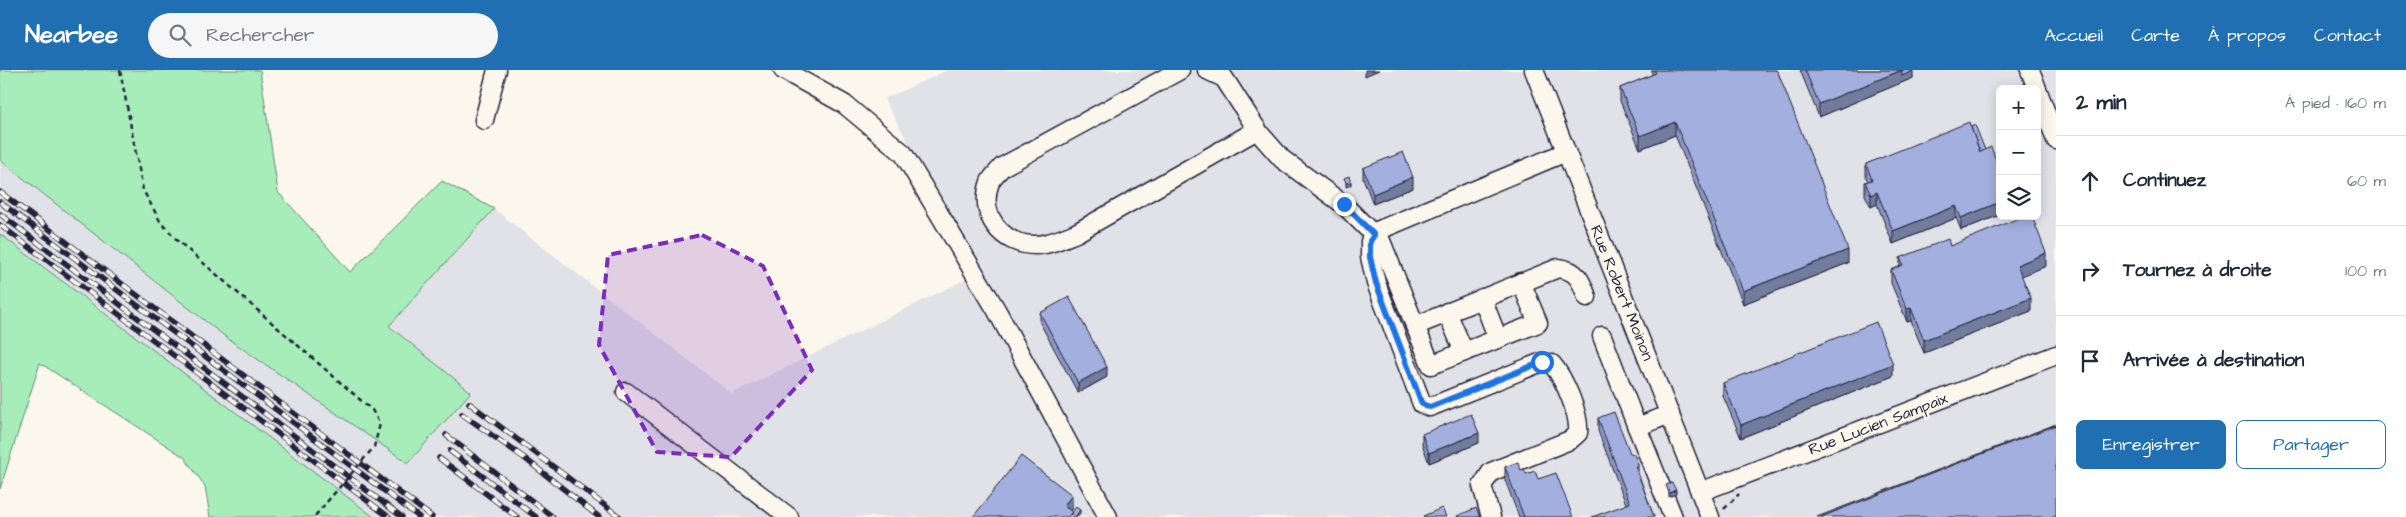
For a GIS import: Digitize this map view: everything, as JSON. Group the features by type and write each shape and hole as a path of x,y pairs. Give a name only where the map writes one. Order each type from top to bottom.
{"street":[{"path":"484,120 497,70"},
{"path":"783,70 844,104 903,153 997,311 1108,517"},
{"path":"1180,70 1002,168 990,180 988,196 988,215 997,229 1008,238 1035,244 1049,243 1076,233 1257,130"},
{"path":"1207,70 1224,78 1257,130 1282,159 1344,204 1376,233 1431,365 1538,322 1521,282"},
{"name":"Rue Robert Moinon","path":"1534,70 1710,517"},
{"path":"2030,70 2056,140"},
{"path":"1491,517 1482,486 1491,472 1570,440 1578,433 1579,424 1560,374 1552,364 1542,362 1430,407 1422,404 1376,283 1370,257 1370,241 1376,233 1566,152"},
{"path":"1415,326 1558,268 1568,269 1581,279 1587,297"},
{"path":"1482,298 1498,339"},
{"path":"1448,312 1464,352"},
{"path":"1602,336 1673,517"},
{"name":"Rue Lucien Sampaix","path":"1700,492 2056,355"},
{"path":"626,392 789,517"},
{"path":"1637,427 1670,414"}],"path":[{"path":"120,70 143,190 160,221 177,240 372,410 380,424 374,447 314,517"}],"highlighted area":[{"path":"702,235 763,266 812,370 731,457 657,452 599,345 608,255"}],"shaded area":[{"path":"948,70 2056,70 2056,517 374,517 0,234 0,160 227,338 408,463 471,392 389,326 494,209 732,394 981,272 884,99"}],"green space":[{"path":"0,70 260,70 278,192 350,272 442,181 494,209 389,326 471,392 408,463 227,338 0,160"},
{"path":"0,234 374,517 210,517 205,486 184,457 40,363 0,489"}],"building":[{"path":"1654,70 1777,70 1848,250 1743,291 1675,122 1640,136 1620,88 1656,73"},
{"path":"1805,70 1902,70 1819,104"},
{"path":"1902,70 1912,70 1913,71 1902,76"},
{"path":"1969,122 1980,152 1991,147 1996,160 1996,204 1961,218 1956,206 1893,231 1877,192 1871,195 1865,182 1872,180 1866,164"},
{"path":"1975,125 1985,150 1980,152 1971,127"},
{"path":"1403,152 1413,177 1373,194 1363,168"},
{"path":"1349,176 1351,182 1346,183 1344,178"},
{"path":"2014,220 2034,220 2046,253 2017,265 2031,298 1924,340 1911,308 1907,309 1891,270 1903,265 1900,258 1948,239 1950,246"},
{"path":"1069,297 1107,367 1078,383 1040,313"},
{"path":"1876,322 1893,364 1741,425 1723,383"},
{"path":"1614,412 1630,453 1634,454 1638,464 1635,466 1654,517 1592,517 1630,503 1598,418"},
{"path":"1471,414 1479,433 1429,453 1422,434"},
{"path":"2056,424 1821,517 1817,517"},
{"path":"2056,425 2056,517 1821,517"},
{"path":"1021,456 1072,495 1064,506 1072,512 1068,517 973,517"},
{"path":"1518,462 1521,470 1524,469 1526,474 1535,471 1538,479 1556,473 1573,517 1524,517 1505,467"},
{"path":"1672,483 1676,490 1669,493 1666,485"},
{"path":"1076,507 1080,510 1075,517 1072,517 1072,512"},
{"path":"1442,508 1446,517 1423,516"},
{"path":"1476,508 1480,517 1457,517 1457,516"}],"railway":[{"path":"0,192 432,517"},
{"path":"0,202 419,517"},
{"path":"0,214 402,517"},
{"path":"0,225 389,517"},
{"path":"469,403 620,517"},
{"path":"462,414 523,457 599,517"},
{"path":"446,435 553,517"},
{"path":"450,451 536,517"},
{"path":"439,458 517,517"}],"route":[{"path":"1344,204 1374,235 1370,241 1370,257 1376,283 1422,404 1430,407 1542,362"}]}
